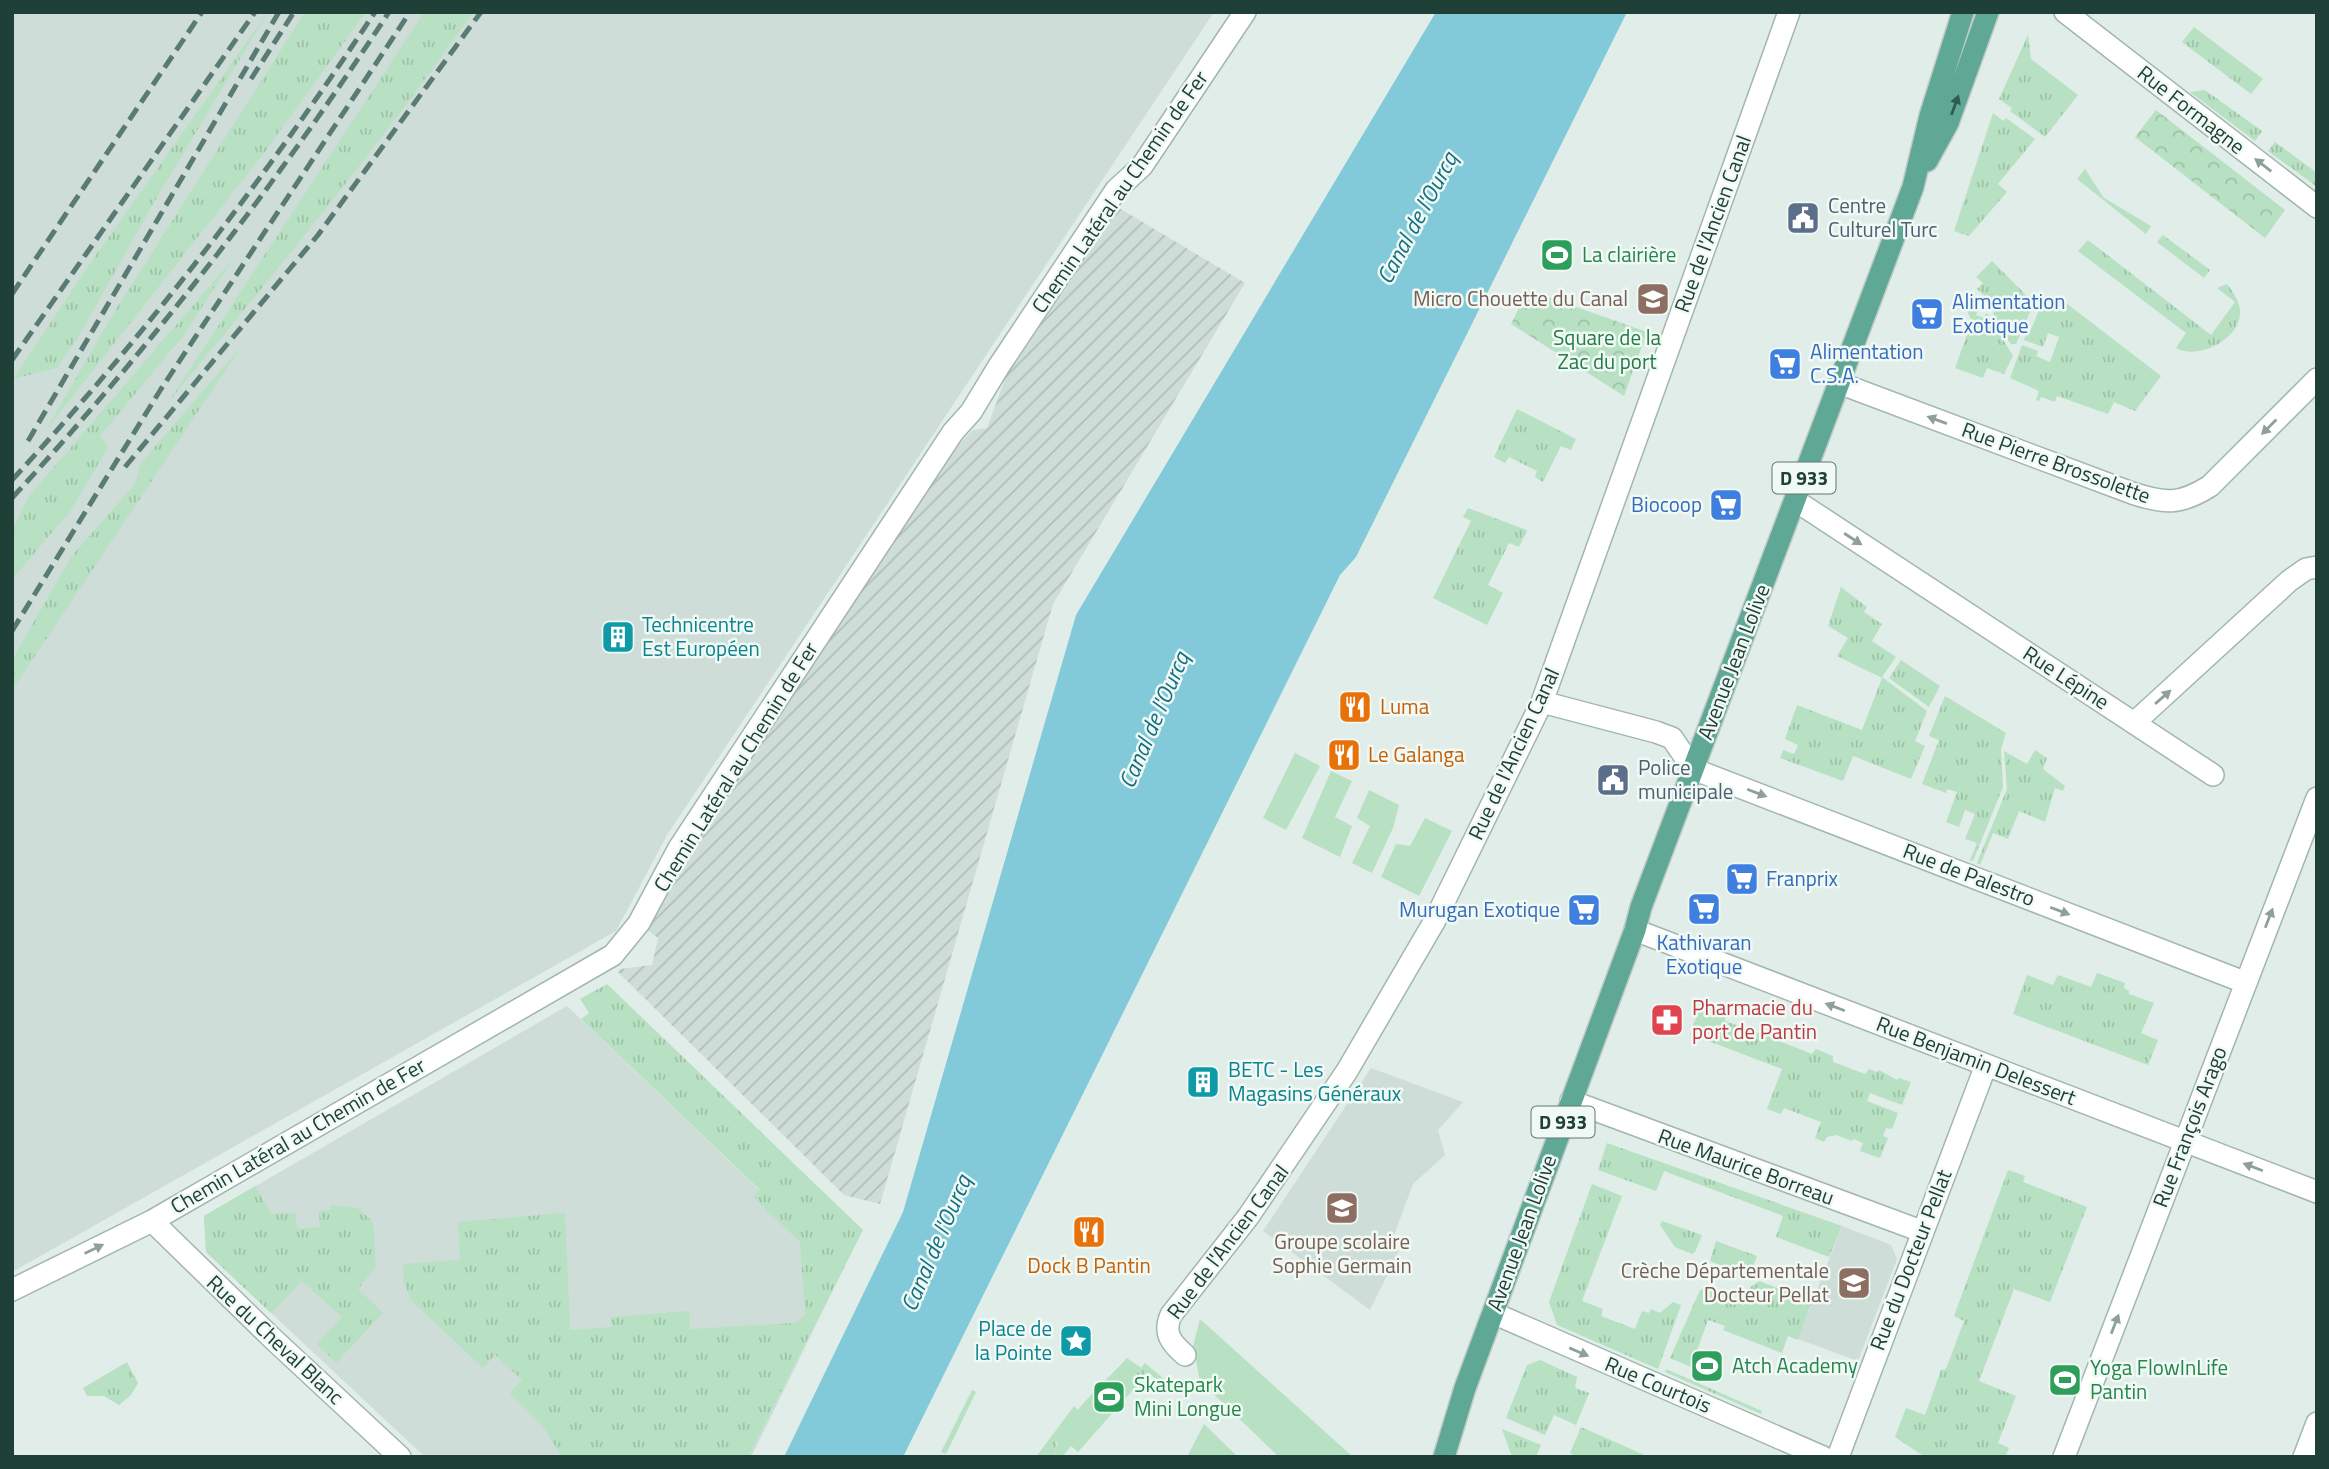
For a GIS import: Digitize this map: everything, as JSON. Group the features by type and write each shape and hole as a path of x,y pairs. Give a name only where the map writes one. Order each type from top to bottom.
{"main road":[{"name":"Avenue Jean Lolive","path":"1444,1457 1465,1388 1635,930 1641,907 1913,187 1930,116 1964,12"},
{"name":"D 933","path":"1913,187 1948,123 1988,12"},
{"name":"Avenue Jean Lolive","path":"1433,1457 1465,1388"}],"street":[{"name":"Chemin Latéral au Chemin de Fer","path":"12,1290 152,1221 613,955 639,923 680,848 953,432 983,395 999,366 1116,190 1142,166 1245,12"},
{"name":"Rue de l'Ancien Canal","path":"1185,1355 1174,1345 1167,1333 1171,1315 1256,1207 1347,1071 1434,922 1542,702 1789,12"},
{"name":"Rue Formagne","path":"2065,12 2317,207"},
{"name":"Rue Pierre Brossolette","path":"1839,383 2132,493 2167,502 2189,499 2210,486 2317,379"},
{"name":"Rue Lépine","path":"1796,501 2213,775"},
{"path":"2134,723 2289,581 2306,569 2317,567"},
{"path":"1542,702 1672,738 1693,769"},
{"name":"Rue de Palestro","path":"1693,769 2244,982"},
{"name":"Rue François Arago","path":"2064,1457 2244,982 2317,799"},
{"name":"Rue Benjamin Delessert","path":"1635,930 2317,1192"},
{"name":"Rue du Docteur Pellat","path":"1838,1457 1921,1231 1986,1065"},
{"name":"Rue Maurice Borreau","path":"1571,1101 1921,1231"},
{"name":"Rue du Cheval Blanc","path":"152,1221 280,1346 400,1457"},
{"name":"Rue Courtois","path":"1493,1313 1823,1457"},
{"path":"2304,1457 2317,1423"}],"shaded area":[{"path":"12,12 1214,12 667,835 616,931 12,1272"},
{"path":"1114,205 1245,283 1053,604 880,1204 844,1195 618,972 620,969 652,965 658,938 645,928 683,858 946,457 973,430 987,428 1011,363"},
{"path":"567,1006 843,1270 751,1457 425,1457 206,1252 204,1216"},
{"name":"Groupe scolaire Sophie Germain","path":"1371,1068 1463,1102 1438,1130 1445,1155 1413,1184 1390,1246 1399,1251 1370,1310 1263,1231"},
{"name":"Crèche Départementale Docteur Pellat","path":"1842,1226 1891,1245 1897,1259 1858,1361 1798,1339"}],"green space":[{"path":"268,12 150,209 79,336 57,368 13,379 89,265"},
{"path":"305,12 366,12 264,153 46,430 113,314"},
{"path":"424,12 473,12 363,161 169,401"},
{"path":"2194,27 2263,79 2251,94 2182,42"},
{"path":"2028,35 2031,59 2078,95 2045,137 2010,111 2012,108 1999,99"},
{"path":"2205,90 2262,131 2255,141 2190,92"},
{"path":"2156,110 2285,210 2265,238 2135,137"},
{"path":"1993,113 2003,121 2006,118 2035,139 1998,184 2007,192 1969,236 1954,231"},
{"path":"2275,142 2317,173 2317,187 2268,151"},
{"path":"2085,169 2104,198 2151,226 2146,234 2077,179"},
{"path":"2163,235 2210,270 2204,278 2157,242"},
{"path":"2088,240 2211,335 2235,302 2217,288 2227,284 2239,306 2238,324 2224,340 2205,350 2195,352 2176,348 2186,333 2078,251"},
{"path":"233,259 184,335 100,436 108,447 71,510 15,576 12,586 12,530 29,496"},
{"path":"1992,261 2034,303 2016,344 2011,344 1993,314 1997,307 1977,289 1983,283 1976,277"},
{"name":"Square de la Zac du port","path":"1528,290 1647,332 1624,396 1511,324"},
{"path":"1973,293 1984,305 1984,309 1979,307 1976,315 1984,318 1986,313 1988,315 2013,356 2004,374 1987,368 1983,378 1955,368 1972,321 1960,297 1961,294 1969,297"},
{"path":"2057,296 2161,376 2135,411 2114,402 2108,414 2057,396 2055,402 2041,397 2039,401 2036,400 2039,391 2010,378 2022,345 2038,351 2036,356 2050,362 2059,337 2048,333 2043,347 2024,340 2043,300 2049,306"},
{"path":"241,347 12,690 12,660 71,557 135,484 141,463"},
{"path":"1517,409 1576,439 1571,450 1561,446 1543,482 1535,477 1537,471 1509,457 1505,463 1494,457"},
{"path":"1468,508 1527,530 1519,547 1509,543 1488,585 1503,593 1487,625 1433,598 1471,521 1463,517"},
{"path":"1841,587 1867,607 1864,612 1882,624 1872,641 1896,657 1882,677 1927,711 1915,741 1925,746 1911,779 1853,756 1843,781 1780,758 1783,750 1794,754 1798,745 1785,739 1797,705 1862,730 1882,678 1837,656 1848,638 1828,626"},
{"path":"1901,660 1940,686 1929,707 1889,678"},
{"path":"1945,696 2006,733 2001,749 2003,787 1973,861 1970,860 1977,843 1965,839 1975,814 1965,810 1959,827 1946,822 1957,792 1947,789 1946,793 1922,784 1939,740 1929,736"},
{"path":"2035,750 2047,758 2043,769 2065,786 2063,791 2055,788 2045,822 2019,811 2008,839 1993,833 1980,865 1977,863 2007,789 2004,751 2027,764"},
{"path":"1295,753 1320,766 1286,830 1263,818"},
{"path":"1331,771 1352,781 1335,817 1352,826 1340,857 1302,838"},
{"path":"1369,790 1399,805 1393,828 1372,873 1352,863 1370,826 1357,818"},
{"path":"1425,818 1452,831 1419,896 1381,877 1396,844 1410,846"},
{"path":"2097,973 2125,983 2124,988 2129,994 2154,1003 2141,1033 2158,1040 2148,1065 2013,1014 2027,975 2053,985 2058,975 2091,987"},
{"path":"607,984 863,1230 748,1457 562,1457 542,1425 510,1393 522,1380 495,1355 483,1368 411,1300 404,1283 403,1264 460,1260 458,1222 565,1213 570,1330 612,1327 611,1317 689,1311 690,1329 795,1323 805,1315 800,1242 753,1197 760,1190 581,1019 589,1013 580,999"},
{"path":"1706,1004 1726,1014 1725,1021 1758,1033 1762,1029 1780,1036 1779,1041 1812,1054 1816,1049 1833,1056 1833,1062 1865,1074 1869,1069 1877,1072 1879,1070 1897,1080 1899,1078 1911,1082 1902,1105 1870,1093 1867,1101 1898,1113 1892,1129 1886,1128 1883,1136 1888,1138 1880,1158 1860,1151 1863,1143 1854,1139 1852,1141 1836,1135 1827,1137 1824,1142 1815,1138 1821,1122 1784,1108 1781,1114 1767,1109 1782,1069 1690,1034 1700,1007 1704,1008"},
{"path":"1607,1143 1842,1226 1829,1257 1776,1237 1783,1216 1664,1171 1656,1191 1598,1170"},
{"path":"2008,1170 2025,1176 2023,1182 2087,1207 2050,1302 2014,1289 1979,1381 2016,1396 1998,1443 2009,1448 2005,1457 1925,1457 1895,1437 1906,1408 1925,1415 1941,1370 1946,1369 1964,1321 1954,1316"},
{"path":"1592,1184 1622,1196 1582,1301 1603,1309 1601,1316 1635,1329 1642,1311 1649,1313 1651,1309 1660,1313 1673,1302 1681,1305 1658,1369 1557,1325 1549,1302"},
{"path":"255,1186 271,1214 295,1213 297,1229 320,1227 319,1211 331,1210 331,1205 358,1208 373,1222 376,1267 358,1289 383,1313 336,1363 317,1344 342,1317 302,1281 271,1313 206,1252 204,1216"},
{"path":"1662,1221 1702,1235 1695,1252 1692,1254 1675,1247 1660,1225"},
{"path":"1716,1241 1757,1256 1750,1274 1747,1276 1710,1261"},
{"path":"1759,1281 1812,1301 1798,1340 1788,1336 1782,1353 1723,1330 1725,1326 1708,1320 1691,1367 1670,1358 1700,1290 1706,1288 1741,1302 1748,1289"},
{"path":"1200,1319 1353,1457 1279,1457 1200,1381 1193,1346"},
{"name":"Skatepark Mini Longue","path":"1127,1358 1141,1368 1133,1378 1139,1383 1078,1452 1071,1446 1062,1457 1054,1457 1064,1429 1073,1416"},
{"path":"1540,1360 1577,1377 1575,1388 1589,1393 1576,1425 1554,1415 1545,1435 1506,1418 1527,1365"},
{"path":"127,1362 138,1383 131,1395 119,1405 104,1396 87,1396 83,1388"},
{"path":"1145,1363 1170,1384 1166,1388 1148,1372 1139,1383 1133,1378"},
{"path":"1666,1369 1762,1411 1761,1414 1665,1372"},
{"path":"972,1390 976,1392 946,1454 941,1452"},
{"path":"1074,1406 1079,1411 1056,1444 1054,1457 1036,1457"},
{"path":"1204,1424 1238,1457 1187,1457"},
{"path":"1581,1427 1649,1457 1577,1457 1570,1453"},
{"path":"1502,1429 1541,1445 1536,1457 1512,1457"}],"water":[{"name":"Canal de l'Ourcq","path":"1436,12 1627,12 1356,557 1340,575 903,1457 784,1457 903,1212 1076,615"}],"railway":[{"path":"12,294 202,12"},
{"path":"12,360 255,12"},
{"path":"28,441 279,12"},
{"path":"251,79 294,12"},
{"path":"12,480 110,369 203,254 334,74 375,12"},
{"path":"12,498 114,383 211,263 302,139 389,12"},
{"path":"12,631 161,389 410,12"},
{"path":"125,467 318,235 481,12"}],"place":[{"name":"Centre Culturel Turc","path":"1803,218"},
{"name":"La clairière","path":"1557,255"},
{"name":"Micro Chouette du Canal","path":"1653,299"},
{"name":"Alimentation Exotique","path":"1927,314"},
{"name":"Alimentation C.S.A.","path":"1785,364"},
{"name":"Biocoop","path":"1726,505"},
{"name":"Technicentre Est Européen","path":"618,637"},
{"name":"Luma","path":"1355,707"},
{"name":"Le Galanga","path":"1344,755"},
{"name":"Police municipale","path":"1613,780"},
{"name":"Franprix","path":"1742,879"},
{"name":"Kathivaran Exotique","path":"1704,909"},
{"name":"Murugan Exotique","path":"1584,910"},
{"name":"Pharmacie du port de Pantin","path":"1667,1020"},
{"name":"BETC - Les Magasins Généraux","path":"1203,1082"},
{"name":"Groupe scolaire Sophie Germain","path":"1342,1208"},
{"name":"Dock B Pantin","path":"1089,1232"},
{"name":"Crèche Départementale Docteur Pellat","path":"1854,1283"},
{"name":"Place de la Pointe","path":"1076,1341"},
{"name":"Atch Academy","path":"1707,1366"},
{"name":"Yoga FlowInLife Pantin","path":"2065,1380"},
{"name":"Skatepark Mini Longue","path":"1109,1397"}]}
